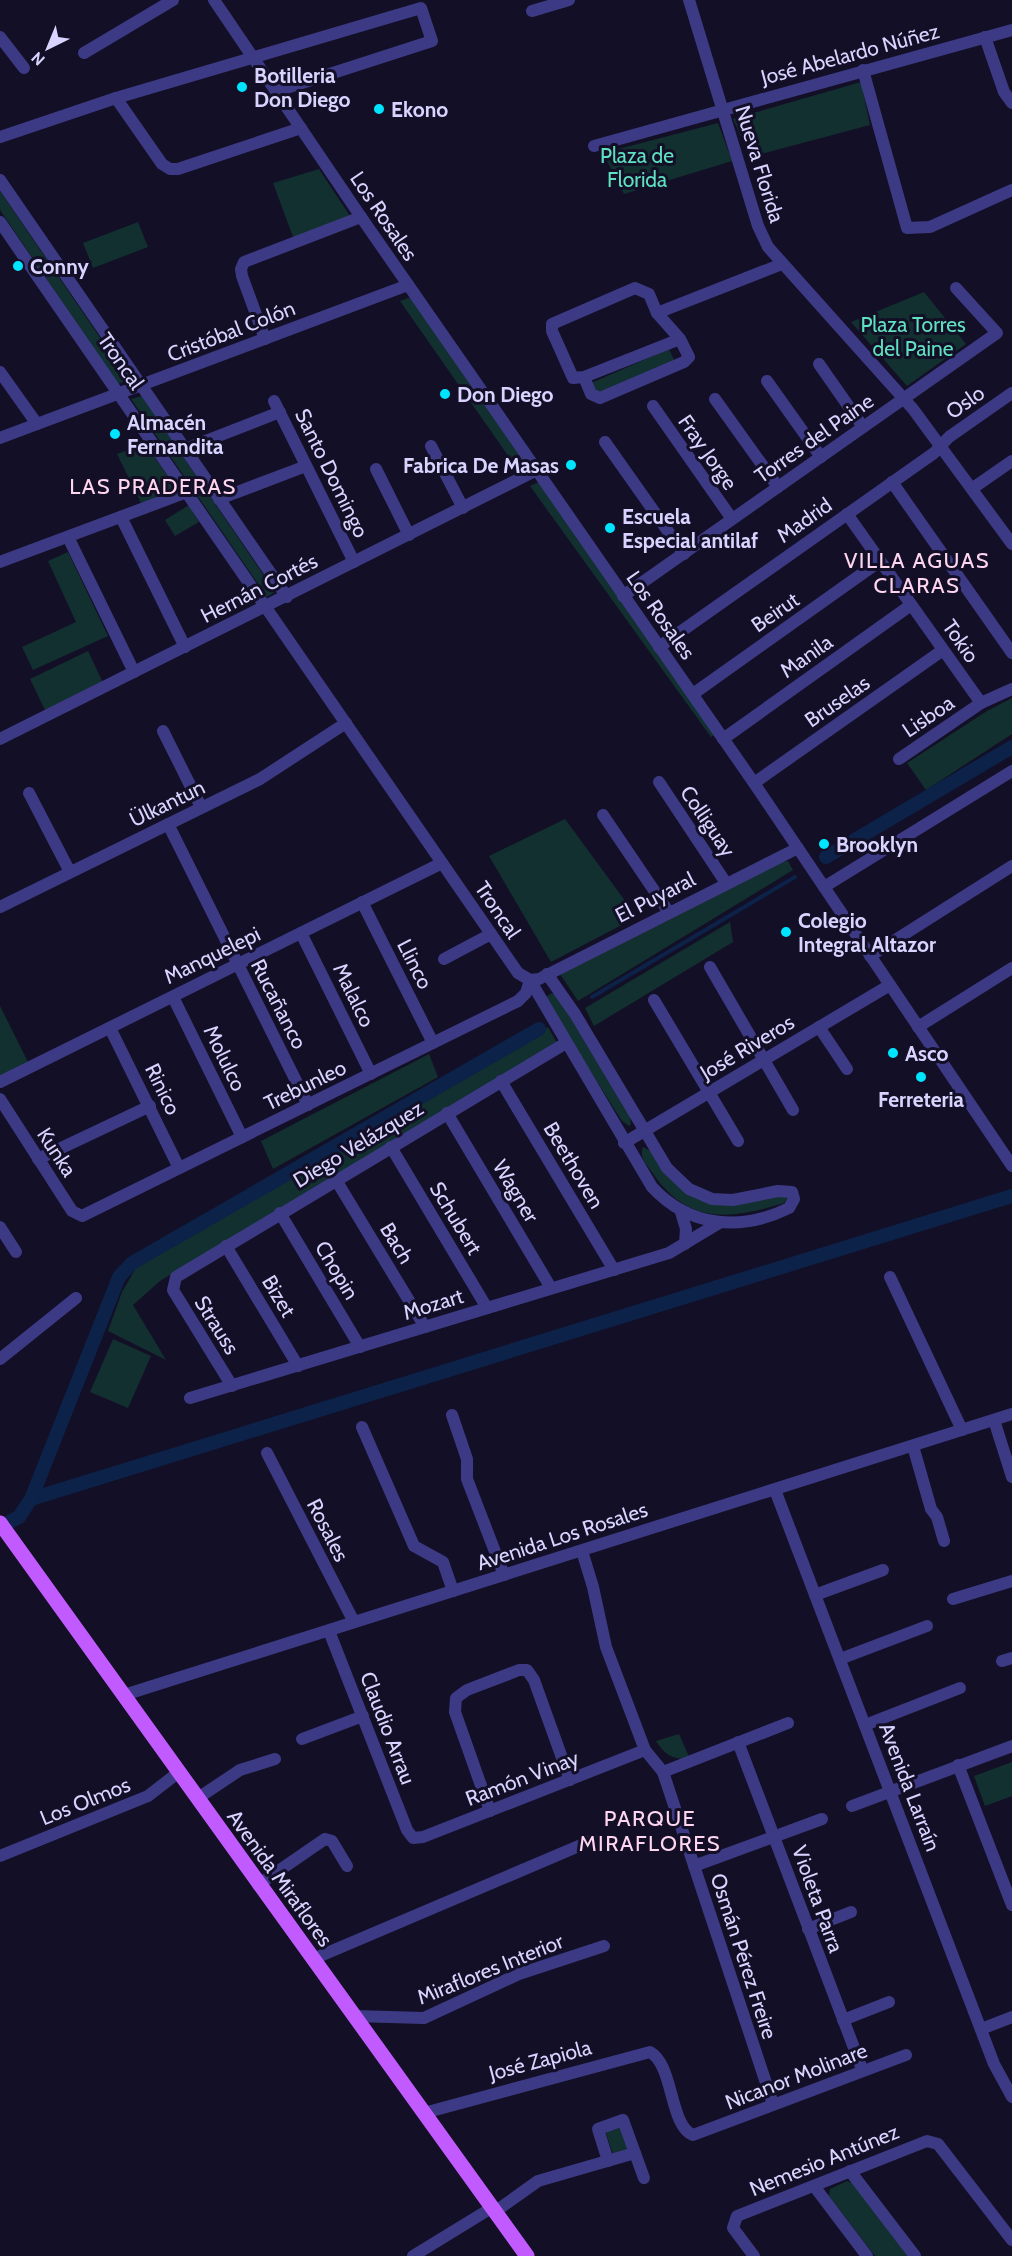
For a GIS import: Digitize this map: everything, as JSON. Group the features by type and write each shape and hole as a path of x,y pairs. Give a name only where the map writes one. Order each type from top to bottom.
{"main road":[{"name":"Avenida Miraflores","path":"0,1523 258,1885 527,2256"}],"street":[{"path":"84,53 173,0"},
{"name":"Los Rosales","path":"214,0 360,217 754,783 1012,1166"},
{"path":"532,11 569,0"},
{"name":"Nueva Florida","path":"689,0 758,226 768,247 904,398 973,488 1012,544"},
{"path":"0,136 116,98 421,8 432,41 277,92"},
{"name":"José Abelardo Núñez","path":"594,146 1012,30"},
{"path":"0,37 24,68"},
{"path":"985,37 1004,92 1012,103"},
{"path":"864,70 907,228 930,227 1012,189"},
{"path":"116,98 162,164 170,169 178,169 301,128"},
{"name":"Troncal","path":"0,180 287,597"},
{"path":"265,339 242,276 241,269 244,262 360,217"},
{"name":"Troncal","path":"0,222 520,976 530,980 624,1143 652,1186 681,1212 719,1223 752,1220 786,1210 791,1205 792,1192 778,1191 752,1197 712,1199 689,1190 666,1168 575,1014 547,974"},
{"path":"657,313 782,264"},
{"name":"Cristóbal Colón","path":"0,438 408,285"},
{"path":"584,377 591,394 600,398 684,362 688,352 680,339 657,313 649,294 642,289 634,288 552,324 573,378 584,377 680,339"},
{"name":"Torres del Paine","path":"623,596 997,333 956,288"},
{"path":"819,364 864,427"},
{"path":"0,372 37,424"},
{"path":"767,381 821,457"},
{"name":"Oslo","path":"941,445 1012,393"},
{"path":"716,399 778,487"},
{"name":"Santo Domingo","path":"185,449 277,406 354,562"},
{"name":"Fray Jorge","path":"653,406 732,519"},
{"path":"605,442 684,554"},
{"name":"Madrid","path":"659,647 941,445"},
{"path":"431,446 463,508"},
{"path":"973,488 1012,461"},
{"path":"219,499 306,466"},
{"path":"376,469 409,535"},
{"name":"Hernán Cortés","path":"1,734 287,597 536,471"},
{"path":"892,482 1012,653"},
{"path":"0,562 187,492"},
{"name":"Tokio","path":"847,514 981,703"},
{"path":"121,517 185,647"},
{"path":"68,537 134,672"},
{"name":"Beirut","path":"693,694 880,561"},
{"name":"Manila","path":"723,739 911,605"},
{"name":"Bruselas","path":"754,783 943,650"},
{"name":"Lisboa","path":"899,759 981,703 1012,688"},
{"name":"Ülkantun","path":"0,907 276,770 346,723"},
{"path":"163,731 201,807"},
{"path":"824,887 1012,771"},
{"name":"Colliguay","path":"659,782 726,883"},
{"path":"29,793 70,872"},
{"path":"603,815 668,911"},
{"name":"Rucañanco","path":"168,824 308,1105"},
{"name":"El Puyaral","path":"530,980 547,974 668,911 798,848"},
{"name":"Manquelepi","path":"0,1082 442,863"},
{"path":"870,956 1012,866"},
{"name":"Llinco","path":"362,902 433,1043"},
{"name":"Malalco","path":"301,933 371,1074"},
{"path":"444,959 491,934"},
{"path":"710,967 793,1110"},
{"path":"918,1027 1012,968"},
{"name":"Trebunleo","path":"87,1215 518,1001 526,993 530,980"},
{"name":"José Riveros","path":"624,1143 890,985"},
{"name":"Molulco","path":"173,997 242,1137"},
{"path":"654,1000 738,1141"},
{"path":"819,1027 847,1070"},
{"name":"Rinico","path":"110,1028 179,1168"},
{"name":"Diego Velázquez","path":"173,1283 176,1276 566,1043"},
{"name":"Beethoven","path":"501,1081 614,1269"},
{"name":"Kunka","path":"0,1099 72,1211 78,1216 87,1215"},
{"path":"38,1159 150,1106"},
{"name":"Wagner","path":"447,1113 551,1288"},
{"name":"Schubert","path":"391,1147 486,1308"},
{"name":"Bach","path":"336,1180 425,1327"},
{"path":"681,1212 686,1229 685,1244"},
{"name":"Chopin","path":"280,1213 360,1347"},
{"name":"Mozart","path":"190,1398 669,1253 719,1223"},
{"path":"0,1227 16,1252"},
{"name":"Bizet","path":"226,1246 298,1366"},
{"path":"890,1277 962,1430"},
{"name":"Strauss","path":"173,1283 173,1290 232,1386"},
{"path":"0,1359 76,1298"},
{"name":"Avenida Los Rosales","path":"124,1695 1012,1414"},
{"path":"452,1415 467,1458 467,1479 504,1575"},
{"path":"994,1420 1012,1477"},
{"path":"362,1427 414,1546 419,1552 441,1560 453,1591"},
{"path":"913,1446 931,1509 937,1517 944,1541"},
{"name":"Rosales","path":"267,1453 354,1623"},
{"name":"Avenida Larraín","path":"775,1490 994,2064 1012,2097"},
{"name":"Osmán Pérez Freire","path":"582,1551 593,1587 606,1647 645,1750 663,1772 773,2104"},
{"path":"815,1594 883,1570"},
{"path":"953,1599 1012,1581"},
{"path":"840,1659 927,1626"},
{"name":"Claudio Arrau","path":"329,1630 406,1830 413,1838"},
{"path":"490,1811 454,1705 460,1694 488,1682 519,1670 527,1670 531,1675 570,1780"},
{"path":"865,1725 960,1688"},
{"path":"302,1739 363,1716"},
{"path":"663,1772 788,1723"},
{"name":"Violeta Parra","path":"738,1742 862,2069"},
{"path":"852,1806 1012,1746"},
{"name":"Ramón Vinay","path":"413,1838 423,1837 645,1750"},
{"path":"198,1798 240,1770 276,1759"},
{"path":"958,1765 1012,1905"},
{"name":"Los Olmos","path":"0,1856 148,1796 179,1772"},
{"path":"694,1866 822,1819"},
{"path":"258,1885 328,1839 347,1866"},
{"path":"313,1959 593,1840"},
{"path":"808,1929 851,1912"},
{"name":"Miraflores Interior","path":"354,2016 424,2018 519,1974 604,1946"},
{"path":"843,2020 889,2002"},
{"path":"981,2029 1012,2017"},
{"name":"José Zapiola","path":"424,2113 645,2052 654,2054 661,2064 684,2128 689,2134 699,2133"},
{"name":"Nicanor Molinare","path":"699,2133 862,2069 906,2055"},
{"path":"608,2161 598,2129 623,2120 644,2178"},
{"name":"Nemesio Antúnez","path":"754,2256 735,2230 733,2222 740,2215 924,2142 933,2141 1012,2240"},
{"path":"413,2256 495,2209 538,2181 635,2153"},
{"path":"850,2171 915,2256"},
{"path":"814,2186 867,2256"}],"green space":[{"path":"861,82 870,125 750,157 733,119"},
{"name":"Plaza de Florida","path":"718,123 732,161 624,194 603,153"},
{"path":"319,169 354,222 296,245 273,183"},
{"path":"0,191 129,380 118,384 0,210"},
{"path":"138,222 148,247 93,268 83,243"},
{"name":"Plaza Torres del Paine","path":"924,292 966,344 907,386 851,322"},
{"path":"411,297 527,465 518,470 400,301"},
{"path":"669,349 675,362 597,396 591,383"},
{"path":"142,396 275,592 267,597 131,399"},
{"path":"145,444 179,492 141,503 117,454"},
{"path":"539,482 715,734 711,737 530,486"},
{"path":"189,505 199,522 175,536 165,520"},
{"path":"68,552 108,636 33,670 22,647 76,622 48,561"},
{"path":"88,651 103,683 45,710 30,679"},
{"path":"1012,698 1012,734 926,790 907,763 987,711"},
{"path":"565,819 637,917 551,962 489,856"},
{"path":"788,861 793,870 578,1001 560,974 771,864"},
{"path":"730,922 733,942 594,1026 585,1008"},
{"path":"552,993 558,997 630,1117 629,1126 622,1121 547,1003 546,997"},
{"path":"0,1006 28,1062 0,1076"},
{"path":"548,1027 557,1043 160,1281 133,1305 166,1360 108,1331 122,1292 136,1268"},
{"path":"429,1054 438,1077 273,1169 261,1141"},
{"path":"643,1147 651,1151 703,1199 787,1195 787,1199 784,1203 746,1213 711,1214 695,1210 680,1202 666,1189 644,1160"},
{"path":"113,1339 151,1356 128,1408 90,1392"},
{"path":"679,1734 690,1759 670,1756 656,1741"},
{"path":"1012,1762 1012,1796 985,1806 974,1776"},
{"path":"620,2124 630,2149 613,2154 605,2130"},
{"path":"847,2181 852,2183 908,2256 875,2256 829,2196 830,2189"}],"waterway":[{"path":"826,857 1012,747"},
{"path":"592,997 795,877"},
{"path":"0,1527 19,1517 31,1499 119,1277 132,1263 539,1029"},
{"path":"31,1499 1012,1196"}],"place":[{"name":"Botilleria Don Diego","path":"242,87"},
{"name":"Ekono","path":"379,109"},
{"name":"Conny","path":"18,266"},
{"name":"Don Diego","path":"445,394"},
{"name":"Almacén Fernandita","path":"115,434"},
{"name":"Fabrica De Masas","path":"571,465"},
{"name":"Escuela Especial antilaf","path":"610,528"},
{"name":"Brooklyn","path":"824,844"},
{"name":"Colegio Integral Altazor","path":"786,932"},
{"name":"Asco","path":"893,1053"},
{"name":"Ferreteria","path":"921,1077"}],"district":[{"name":"LAS PRADERAS","path":"153,486"},
{"name":"VILLA AGUAS CLARAS","path":"917,572"},
{"name":"PARQUE MIRAFLORES","path":"650,1830"}]}
